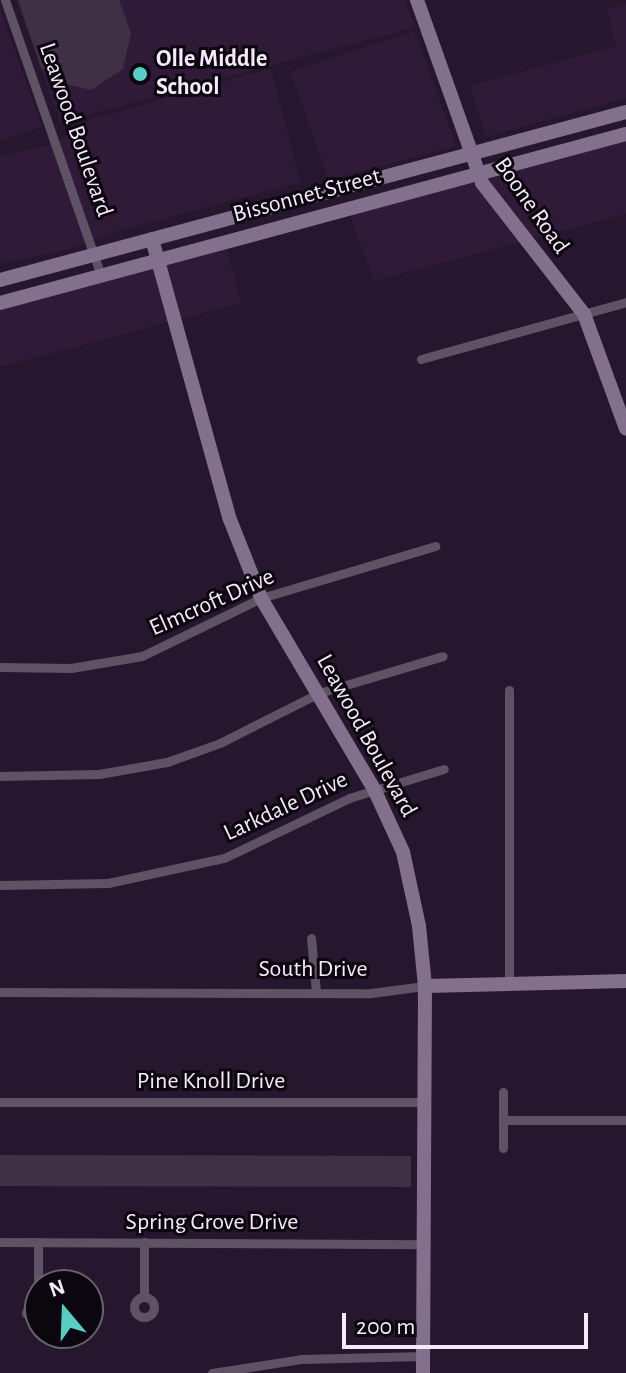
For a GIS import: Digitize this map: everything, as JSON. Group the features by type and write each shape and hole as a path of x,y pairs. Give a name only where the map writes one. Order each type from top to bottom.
{"street":[{"name":"Leawood Boulevard","path":"5,0 101,275"},
{"name":"Boone Road","path":"417,0 479,174 584,314 626,429"},
{"name":"Bissonnet Street","path":"0,280 626,112"},
{"name":"Bissonnet Street","path":"0,303 626,134"},
{"name":"Leawood Boulevard","path":"152,239 229,517 261,598 374,789 403,852 419,926 425,986 423,1373"},
{"path":"421,359 626,302"},
{"name":"Elmcroft Drive","path":"0,667 71,668 142,656 261,598 435,546"},
{"path":"0,776 99,774 167,762 220,743 319,693 443,656"},
{"path":"509,690 509,981"},
{"name":"Larkdale Drive","path":"0,885 108,883 224,858 374,789 444,769"},
{"path":"311,938 316,992"},
{"name":"South Drive","path":"0,992 316,992 509,981 626,981"},
{"path":"503,1092 503,1148"},
{"name":"Pine Knoll Drive","path":"0,1102 423,1102"},
{"path":"503,1120 626,1120"},
{"name":"Spring Grove Drive","path":"0,1242 423,1244"},
{"path":"38,1242 38,1269"},
{"path":"144,1242 144,1297"},
{"path":"212,1373 312,1358 423,1356"}],"shaded area":[{"name":"Olle Middle School","path":"16,0 405,0 415,27 60,122"},
{"path":"18,0 119,0 131,33 123,69 91,90 54,81 41,68"},
{"path":"626,4 626,98 486,137 469,86 616,46 607,9"},
{"path":"0,9 42,127 0,140"},
{"path":"415,31 456,146 329,180 290,72"},
{"path":"271,68 300,182 111,233 74,248 0,264 0,156 45,146 74,133 80,123"},
{"path":"626,138 626,214 374,281 350,215"},
{"path":"226,246 241,303 0,367 0,309"},
{"path":"0,1155 411,1156 411,1187 0,1186"}],"place":[{"name":"Olle Middle School","path":"140,74"}]}
